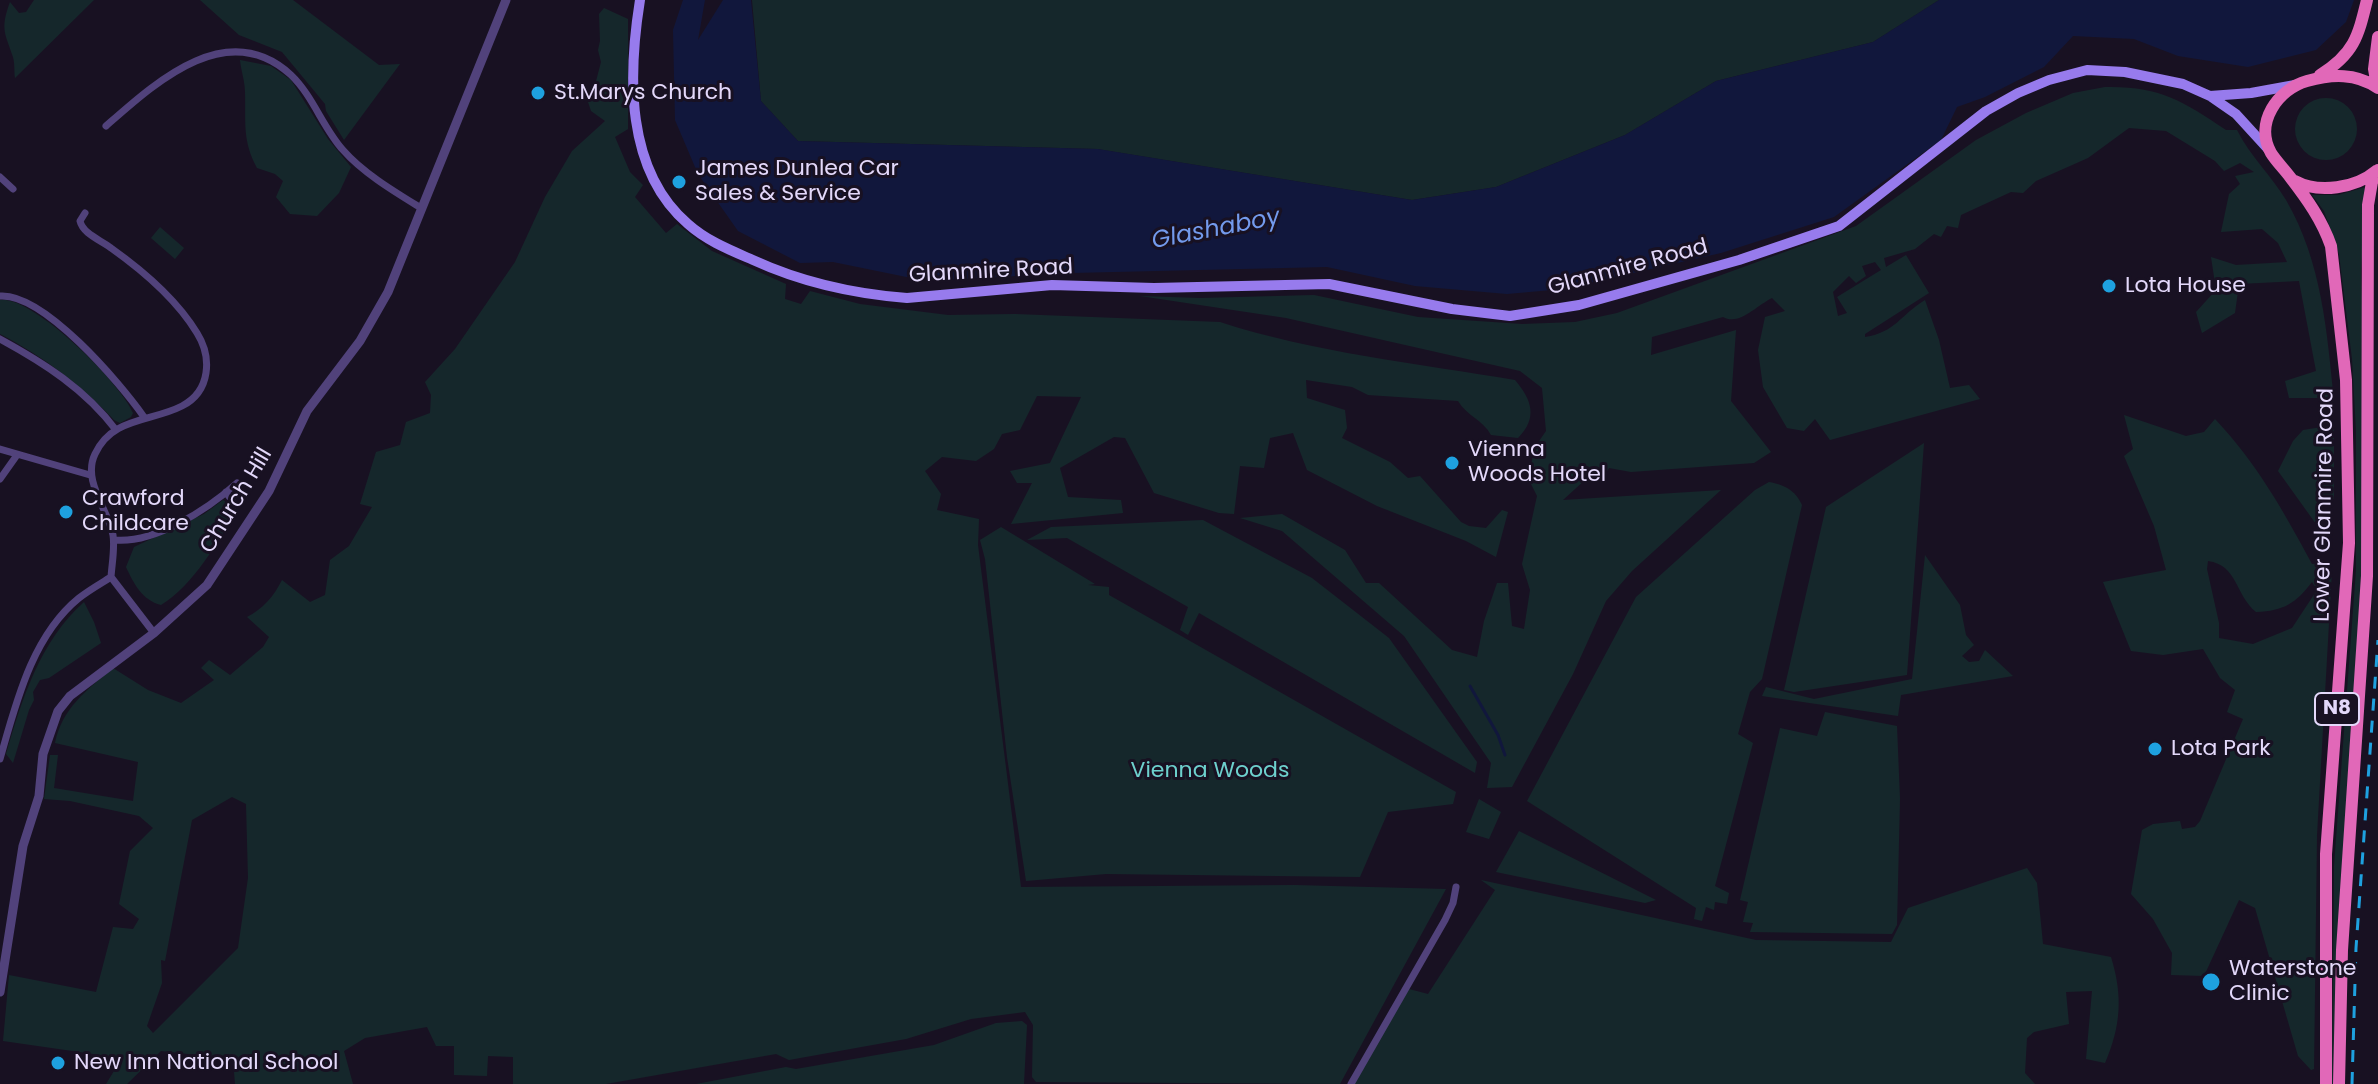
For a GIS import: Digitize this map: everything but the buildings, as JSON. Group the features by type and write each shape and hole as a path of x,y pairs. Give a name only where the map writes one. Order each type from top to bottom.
{"highway":[{"path":"2270,151 2266,133 2268,116 2276,100 2286,90 2314,79 2336,65 2350,50 2360,31 2367,3"},
{"path":"2377,87 2374,69 2378,37"},
{"path":"2314,79 2344,76 2361,79 2377,87"},
{"name":"N8","path":"2270,151 2292,179 2304,186 2336,187 2370,176 2378,169"},
{"name":"Lower Glanmire Road","path":"2339,1084 2342,950 2367,576 2368,205 2378,169"},
{"name":"Lower Glanmire Road","path":"2292,179 2324,226 2331,246 2346,380 2349,543 2326,854 2326,1084"}],"main road":[{"name":"Glanmire Road","path":"640,0 634,38 637,130 659,190 688,224 712,242 767,266 826,286 907,298 1052,285 1154,288 1329,284 1452,309 1510,316 1579,305 1739,260 1839,226 1986,111 2049,80 2087,70 2125,72 2183,84 2210,96 2243,121 2270,151"},
{"path":"2210,96 2297,85"}],"street":[{"name":"Church Hill","path":"0,992 23,846 39,796 43,754 51,724 70,696 154,633 207,585 269,491 307,411 376,316 506,0"},
{"path":"106,126 150,87 200,59 233,52 261,56 291,75 302,87 345,153 421,208"},
{"path":"0,177 13,189"},
{"path":"85,213 80,225 119,254 176,305 206,350 208,368 200,390 180,407 144,417 116,430 95,454 90,475 110,522 114,540 111,577 154,633"},
{"path":"96,238 101,229"},
{"path":"0,296 12,296 25,302 88,350 120,384 144,417"},
{"path":"0,339 61,375 91,401 116,430"},
{"path":"0,449 90,475"},
{"path":"0,479 17,455"},
{"path":"114,540 133,541 159,532 203,508 237,483"},
{"path":"226,492 235,505"},
{"path":"0,759 18,700 38,651 78,599 111,577"},
{"path":"1351,1084 1445,920 1456,887"}],"green space":[{"path":"34,0 94,0 15,78 5,19 10,2 19,13 26,12"},
{"path":"200,0 293,0 379,65 400,64 344,140 325,104 282,52 239,35"},
{"path":"752,0 1939,0 1873,42 1716,81 1625,135 1496,187 1412,200 1097,149 798,141 761,101"},
{"path":"604,8 628,19 628,129 615,137 630,172 643,185 635,197 666,233 677,224 712,251 786,284 785,299 801,304 810,291 860,304 948,315 1015,314 1220,322 1329,349 1515,380 1521,387 1529,402 1530,416 1518,438 1491,435 1458,401 1368,395 1352,387 1306,380 1307,398 1345,410 1347,428 1342,438 1390,462 1408,478 1420,476 1461,522 1486,528 1502,510 1508,512 1496,557 1466,541 1377,506 1307,470 1293,433 1270,438 1264,468 1240,466 1234,514 1219,513 1154,493 1125,438 1114,437 1060,468 1068,497 1121,500 1123,513 1011,524 1032,483 1017,483 1010,471 1050,463 1081,397 1037,396 1020,430 1002,434 994,449 976,461 942,457 925,471 941,494 937,510 979,519 978,545 1021,887 1294,885 1446,889 1340,1084 1036,1082 1032,1077 1033,1025 1025,1012 971,1019 906,1039 789,1060 776,1054 606,1084 513,1084 513,1057 488,1056 487,1076 454,1075 454,1046 436,1046 427,1027 365,1038 344,1051 353,1084 235,1084 233,1059 161,1051 127,1084 106,1084 114,1071 107,1056 3,1041 9,975 96,992 113,927 133,929 139,919 119,904 130,851 153,828 139,816 70,801 44,799 50,755 58,755 54,788 133,801 138,762 55,743 63,720 77,701 113,668 148,690 181,703 214,680 201,668 209,660 230,675 263,647 269,637 247,617 268,602 282,580 310,602 325,595 330,560 349,546 372,507 360,504 376,452 400,445 406,422 430,413 431,395 425,382 455,349 515,262 545,197 572,151 605,121 591,111 585,93 594,89 601,62 598,50 599,14","holes":["232,797 246,804 248,878 238,948 153,1033 147,1026 162,983 161,960 165,961 192,820"]},
{"path":"240,60 271,66 291,80 328,139 351,167 339,193 317,216 290,214 276,197 283,181 275,174 257,168 252,158 247,140 245,88"},
{"path":"2105,87 2156,92 2196,110 2226,130 2237,130 2286,200 2308,248 2321,298 2334,401 2327,407 2326,398 2289,398 2285,381 2316,371 2299,281 2239,284 2235,313 2202,333 2196,312 2216,290 2211,257 2236,265 2287,262 2278,243 2262,229 2221,232 2229,194 2240,184 2235,176 2254,172 2240,163 2224,171 2215,161 2166,131 2129,128 2088,158 2036,181 2023,193 2011,192 1961,215 1958,228 1947,226 1941,237 1934,234 1915,249 1884,258 1886,267 1906,255 1929,293 1865,334 1865,337 1891,327 1925,300 1939,340 1950,388 1969,385 1980,399 1830,440 1815,419 1804,431 1787,428 1763,387 1758,350 1765,317 1785,311 1772,298 1735,319 1723,317 1652,337 1651,355 1736,330 1731,401 1771,452 1754,463 1631,472 1609,468 1603,479 1586,479 1563,500 1721,490 1632,571 1606,601 1573,674 1512,787 1487,788 1491,763 1404,636 1282,531 1240,518 1282,514 1345,550 1366,583 1379,583 1452,650 1477,657 1484,621 1497,583 1508,583 1512,626 1524,629 1530,590 1522,564 1537,496 1528,478 1535,447 1546,431 1542,388 1520,371 1286,318 1140,296 1314,295 1418,317 1522,324 1575,322 1617,313 1856,226 1976,140 2026,113 2073,93","holes":["1875,262 1881,270 1837,297 1847,313 1838,316 1833,292 1849,276 1856,283 1866,276 1862,266"]},
{"path":"2326,98 2348,107 2357,129 2348,151 2326,160 2304,151 2295,129 2304,107"},
{"path":"2366,187 2361,272 2364,353 2361,627 2335,1084 2332,1084 2334,866 2356,570 2356,431 2352,359 2339,254 2324,211 2312,195 2338,195"},
{"path":"160,227 184,248 175,259 151,238"},
{"path":"0,300 15,302 33,312 74,343 125,399 133,413 131,417 120,423 114,420 61,372 0,334"},
{"path":"2124,415 2186,436 2204,432 2215,419 2256,470 2312,564 2322,563 2332,570 2317,835 2314,1069 2311,1070 2298,1056 2255,908 2239,900 2204,976 2171,975 2172,953 2153,919 2131,894 2142,830 2153,824 2180,821 2182,829 2195,827 2243,719 2227,712 2235,690 2220,678 2203,649 2163,655 2131,651 2103,582 2166,570 2154,526 2124,456 2133,449","holes":["2208,561 2231,574 2256,612 2274,610 2288,604 2312,582 2317,590 2292,628 2253,644 2219,638 2219,623 2207,569"]},
{"path":"2334,425 2334,499 2318,502 2316,524 2278,471 2293,441 2303,430"},
{"path":"1924,443 1907,675 1794,692 1784,690 1826,507"},
{"path":"1769,482 1789,489 1802,505 1762,679 1750,692 1738,734 1753,743 1715,886 1729,893 1727,904 1715,902 1714,910 1706,907 1702,921 1694,919 1696,908 1527,801 1636,597 1755,490"},
{"path":"223,500 238,510 204,562 173,596 161,605 154,603 136,585 126,567 134,547 204,514"},
{"path":"1203,520 1312,578 1389,638 1477,762 1475,773 1199,613 1188,635 1180,630 1188,607 1067,538 1027,540 1051,527"},
{"name":"Vienna Woods","path":"1001,527 1095,584 1088,585 1109,587 1109,595 1456,792 1453,804 1388,812 1360,877 1106,874 1026,881 1007,757 985,559 980,540"},
{"path":"1925,555 1960,605 1966,635 1974,645 1962,656 1969,662 1979,661 1985,650 2013,676 1901,695 1898,716 1762,696 1766,687 1814,699 1912,679"},
{"path":"84,602 101,643 49,678 40,680 33,692 34,700 13,763 6,754 34,672 56,634"},
{"path":"1825,712 1897,726 1900,799 1897,925 1892,934 1750,932 1753,923 1743,922 1748,902 1740,900 1780,728 1817,736"},
{"path":"1479,799 1501,812 1489,839 1466,832"},
{"path":"1519,831 1656,900 1645,903 1496,872"},
{"path":"2027,868 2037,883 2043,944 2111,957 2119,998 2117,1023 2105,1063 2086,1059 2092,991 2066,992 2069,1024 2034,1032 2027,1038 2025,1073 2035,1084 1353,1084 1409,989 1428,994 1495,890 1481,880 1756,940 1891,942 1908,908"},
{"path":"1022,1021 1027,1025 1024,1084 696,1084 934,1045 996,1023"}],"water":[{"name":"Glashaboy","path":"683,0 705,0 698,40 723,0 751,0 761,101 798,141 1098,149 1412,200 1496,187 1625,135 1716,81 1873,42 1939,0 2354,0 2346,22 2316,50 2248,67 2178,56 2134,39 2073,36 2044,67 1985,97 1957,107 1941,140 1834,217 1721,253 1563,289 1507,294 1415,286 1327,267 1071,273 926,281 833,262 800,263 738,231 698,174 675,120 673,30"}],"waterway":[{"path":"1470,686 1498,735 1505,755"}],"railway":[{"path":"2352,1084 2356,948 2378,640"}],"place":[{"name":"St.Marys Church","path":"538,93"},
{"name":"James Dunlea Car Sales & Service","path":"679,182"},
{"name":"Lota House","path":"2109,286"},
{"name":"Vienna Woods Hotel","path":"1452,463"},
{"name":"Crawford Childcare","path":"66,512"},
{"name":"Lota Park","path":"2155,749"},
{"name":"Waterstone Clinic","path":"2211,982"},
{"name":"New Inn National School","path":"58,1063"}]}
